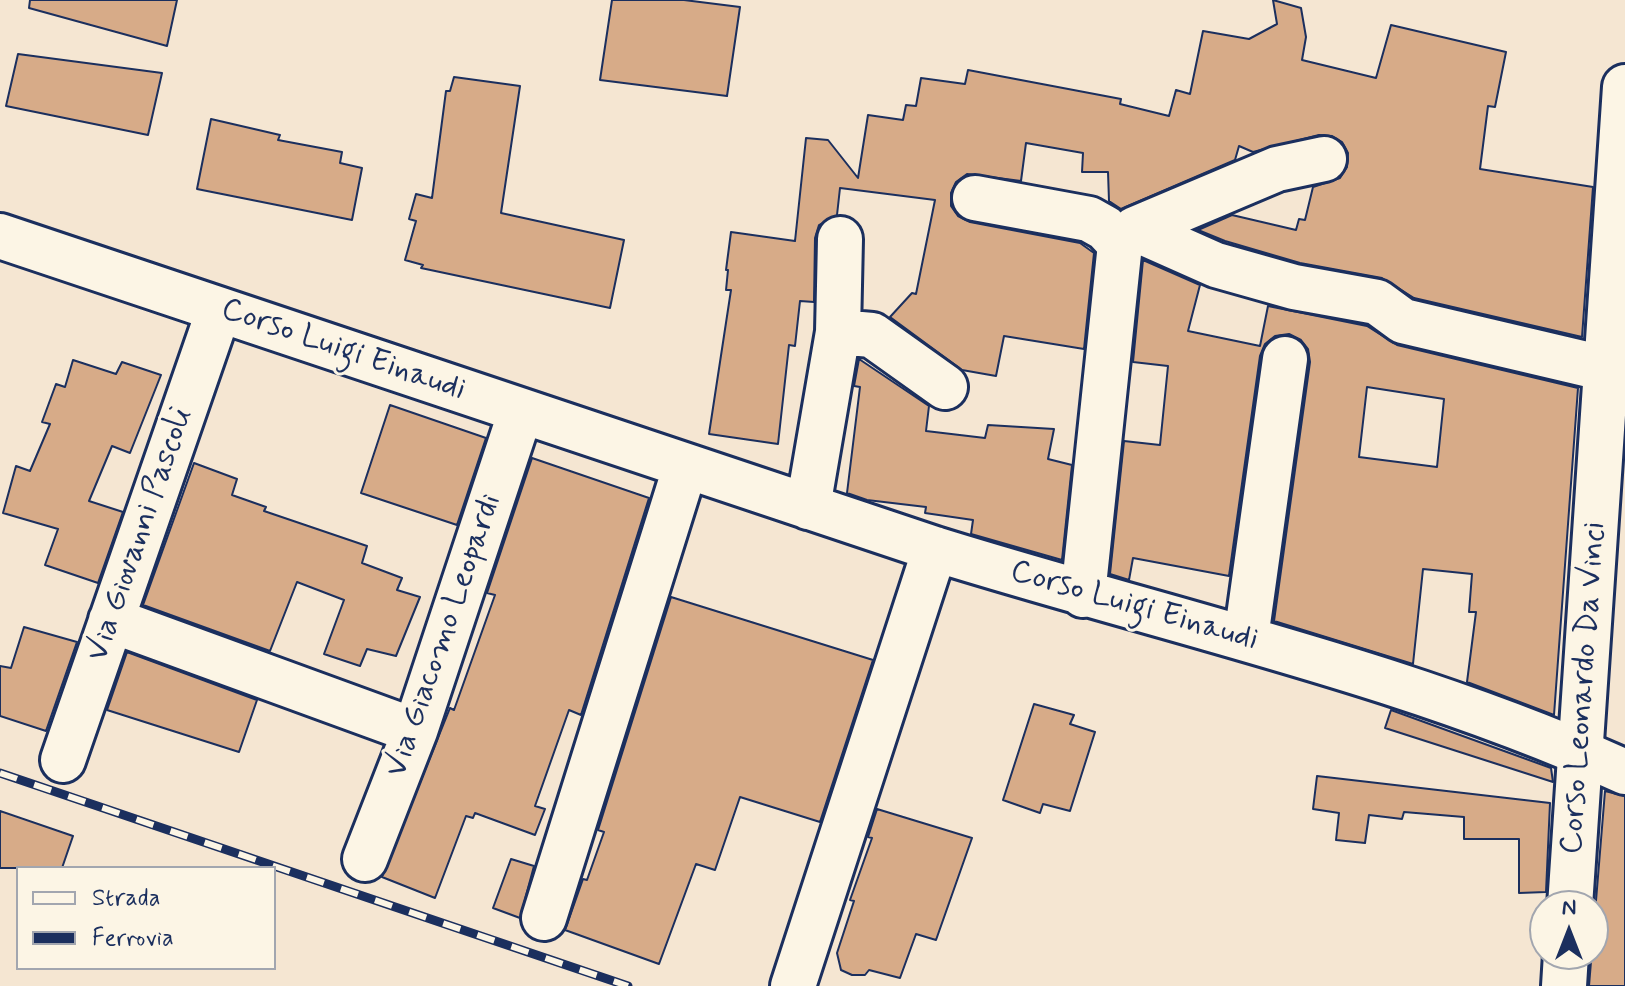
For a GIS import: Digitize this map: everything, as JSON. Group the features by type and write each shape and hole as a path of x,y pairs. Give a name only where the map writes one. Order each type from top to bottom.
{"street":[{"name":"Corso Leonardo Da Vinci","path":"1571,890 1625,87"},
{"path":"1127,237 1277,169 1324,159"},
{"path":"975,198 1089,219 1127,237 1216,265 1294,287 1377,302 1403,321 1607,369"},
{"name":"Corso Luigi Einaudi","path":"0,236 685,468 935,549 1083,595 1376,676 1581,752 1625,772"},
{"path":"1083,595 1127,237"},
{"path":"808,507 838,332 840,239"},
{"name":"Via Giovanni Pascoli","path":"63,760 219,310"},
{"path":"838,332 872,335 945,387"},
{"path":"1246,638 1285,359"},
{"name":"Via Giacomo Leopardi","path":"365,859 415,731 521,411"},
{"path":"544,918 685,468"},
{"path":"793,986 935,549"},
{"path":"111,620 415,731"}],"building":[{"path":"30,0 177,0 167,46 29,8"},
{"path":"612,0 684,0 740,7 727,96 600,80"},
{"path":"1273,0 1301,8 1306,37 1302,60 1376,78 1391,25 1506,52 1495,107 1488,106 1480,169 1593,187 1582,337 1414,298 1382,278 1300,263 1198,230 1232,215 1296,230 1299,219 1305,220 1313,187 1340,178 1347,167 1348,153 1342,142 1332,136 1319,135 1253,152 1239,146 1235,160 1121,209 1109,201 1108,172 1082,172 1083,153 1026,143 1021,181 967,174 956,182 951,193 951,206 958,216 970,222 1080,243 1094,253 1084,349 1004,336 996,376 962,370 890,317 912,293 916,294 935,200 840,188 837,215 819,225 815,238 814,302 800,301 795,346 789,345 778,444 709,434 731,290 726,290 726,270 731,232 795,241 806,138 828,140 858,178 868,115 903,120 906,105 916,106 921,78 965,84 968,70 1121,99 1120,104 1169,116 1176,90 1190,94 1203,31 1249,39 1277,24"},
{"path":"18,54 162,73 148,135 6,106"},
{"path":"454,77 520,86 501,213 624,240 610,308 421,268 423,265 405,260 416,221 409,219 416,194 432,198 446,91 450,91"},
{"path":"211,119 280,135 278,140 342,152 340,163 362,168 352,220 197,189"},
{"path":"1143,260 1200,285 1188,331 1260,346 1268,306 1367,326 1397,345 1578,388 1554,715 1467,682 1476,612 1469,612 1472,574 1423,569 1413,664 1274,621 1310,362 1308,349 1301,340 1289,334 1275,336 1265,344 1260,356 1229,576 1133,558 1129,580 1110,574 1124,441 1160,445 1168,366 1133,362","holes":["1367,387 1444,399 1437,467 1359,457"]},
{"path":"859,359 929,406 926,431 985,438 988,425 1054,429 1048,459 1072,465 1062,560 971,534 973,520 925,513 926,507 867,500 847,493 860,387 854,386"},
{"path":"73,360 116,374 122,362 161,375 130,453 112,446 89,501 123,512 98,583 45,565 58,529 3,513 16,466 30,471 50,424 42,422 56,384 65,387"},
{"path":"390,405 486,438 457,525 361,493"},
{"path":"532,458 649,498 581,715 569,710 535,806 545,809 535,835 475,813 473,818 466,816 435,898 382,877 450,708 454,710 495,595 487,593"},
{"path":"194,463 237,479 232,495 266,507 264,511 367,546 362,563 402,578 397,590 420,597 396,656 367,649 360,666 324,654 344,600 297,582 270,651 143,605"},
{"path":"671,597 873,660 820,822 740,797 715,870 696,864 659,964 565,930 604,832 598,830"},
{"path":"24,627 77,642 46,731 0,716 0,666 11,668"},
{"path":"127,652 257,700 239,752 107,710"},
{"path":"1034,704 1074,715 1070,724 1095,732 1070,811 1043,804 1040,813 1003,800"},
{"path":"1391,710 1551,768 1553,782 1385,728"},
{"path":"1317,776 1550,803 1546,890 1519,893 1519,839 1464,839 1464,817 1404,812 1402,819 1369,815 1365,843 1336,840 1339,813 1313,809"},
{"path":"1605,791 1625,796 1625,986 1589,986 1590,970 1609,970 1609,890 1597,890"},
{"path":"877,809 972,838 936,940 916,934 900,978 869,970 865,975 852,975 841,970 837,953 854,901 850,900 872,838 868,837"},
{"path":"0,811 73,836 63,866 0,868"},
{"path":"511,859 534,866 520,918 493,908"}],"railway":[{"path":"0,773 274,866"},
{"path":"276,867 628,986"}]}
